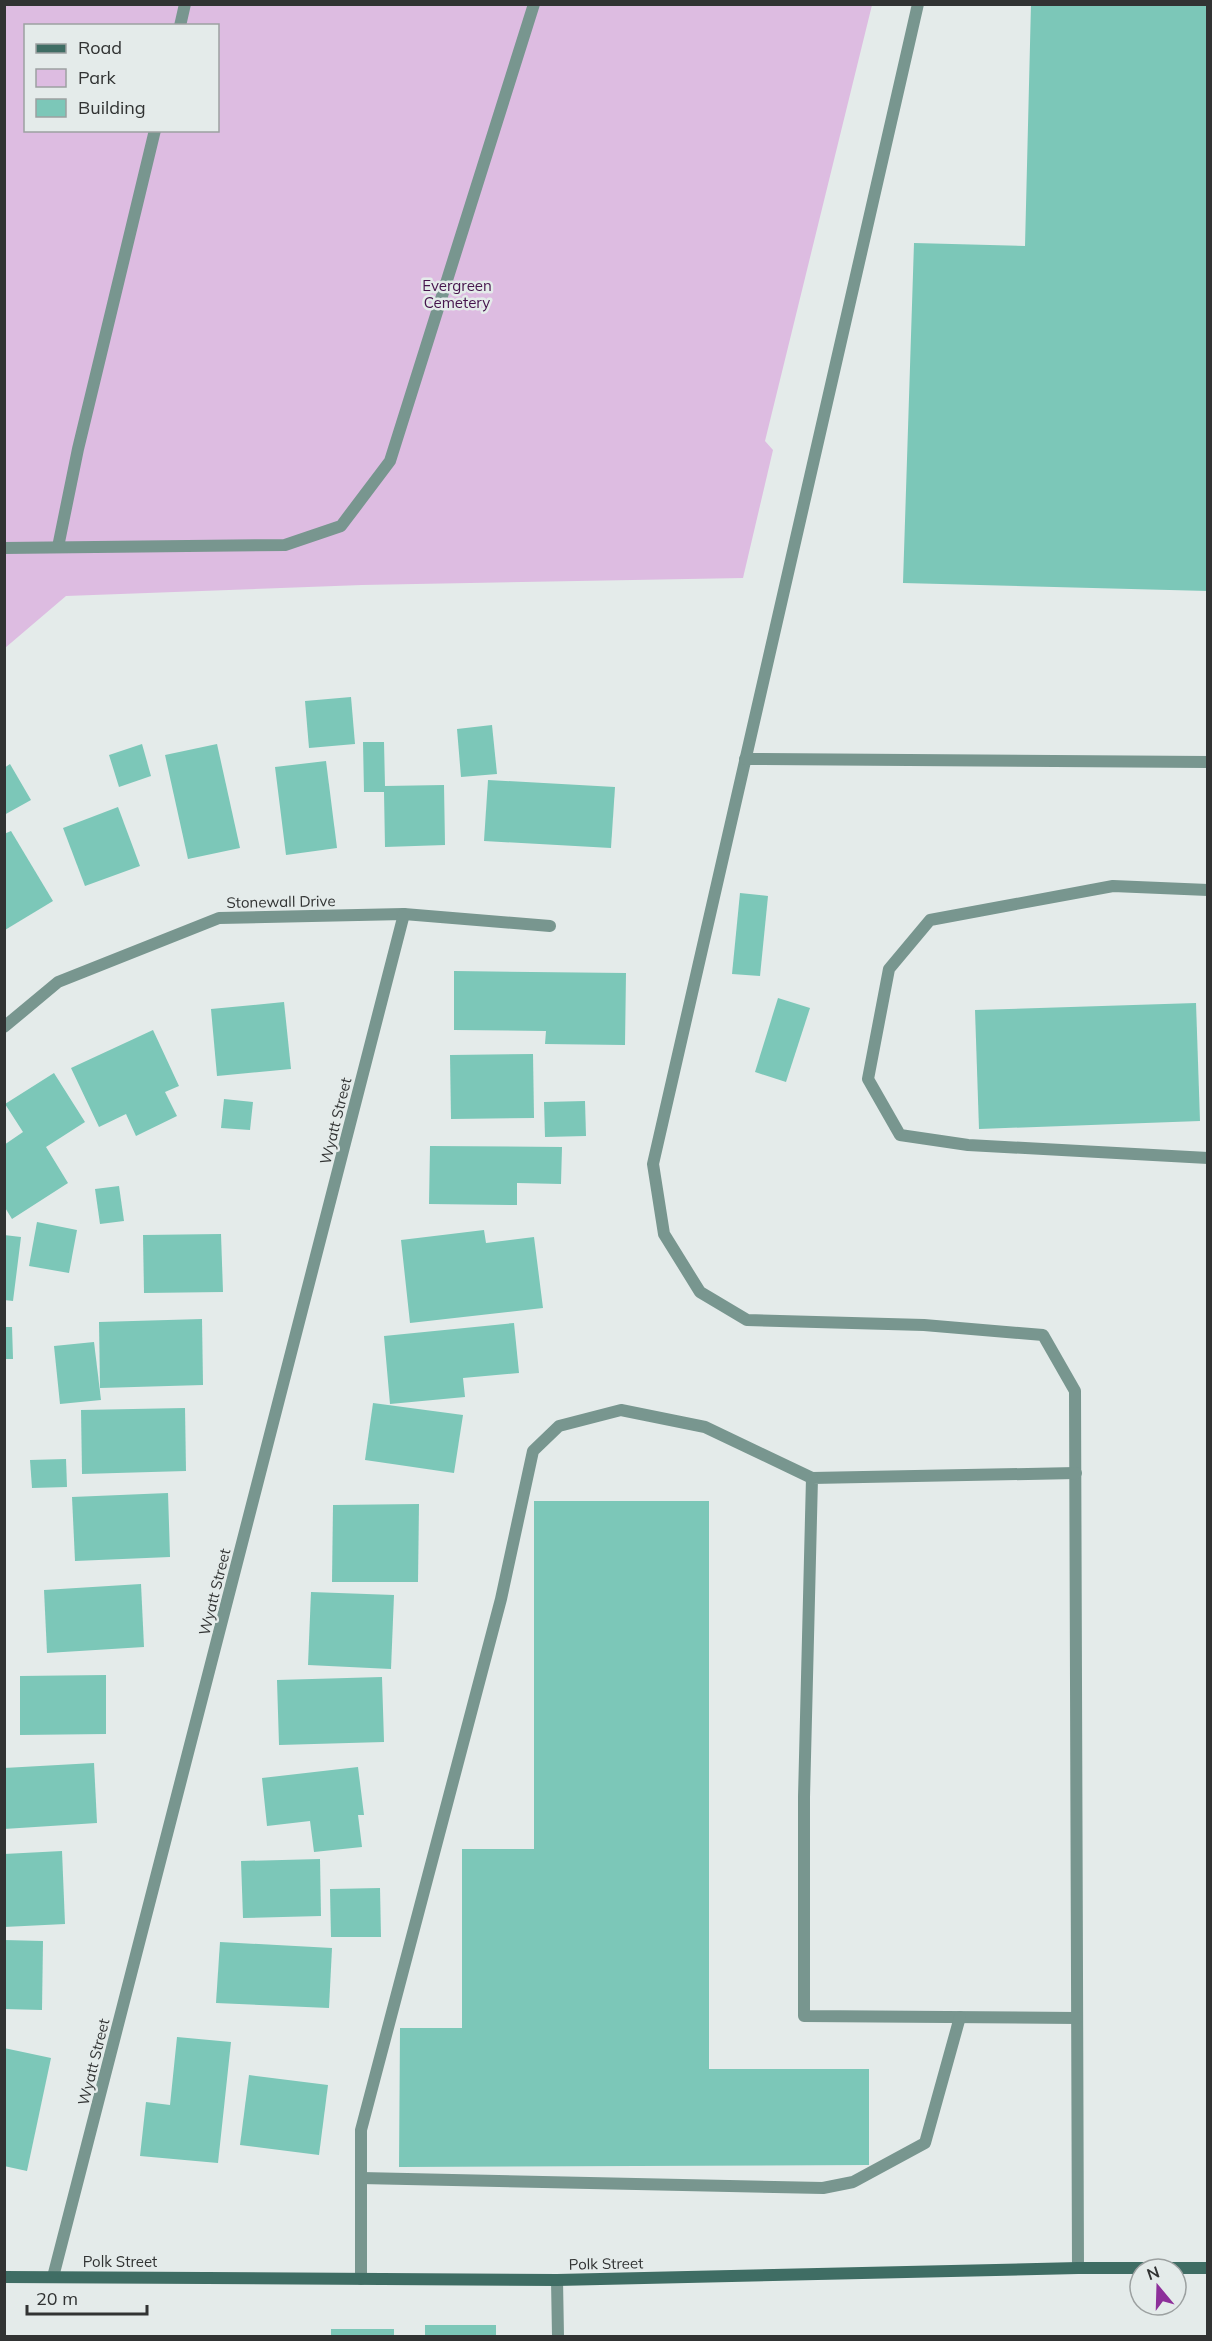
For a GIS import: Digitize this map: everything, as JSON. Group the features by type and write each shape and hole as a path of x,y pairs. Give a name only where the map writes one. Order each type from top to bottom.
{"main road":[{"name":"Polk Street","path":"4,2277 557,2280 1078,2268 1208,2268"}],"street":[{"path":"180,24 185,4"},
{"path":"4,548 285,546 341,525 390,461 534,4"},
{"path":"918,4 652,1164 664,1234 700,1292 747,1320 924,1325 1043,1335 1075,1391 1078,2268"},
{"path":"58,548 78,449 155,132"},
{"path":"745,759 1208,762"},
{"path":"1208,890 1113,886 930,920 889,969 868,1079 900,1135 968,1145 1208,1158"},
{"name":"Stonewall Drive","path":"4,1026 58,982 219,918 405,914 550,926"},
{"name":"Wyatt Street","path":"53,2277 405,914"},
{"path":"361,2279 361,2130 501,1599 533,1451 560,1426 621,1410 705,1427 812,1478 1076,1473"},
{"path":"812,1478 804,1797 804,2016 1077,2018"},
{"path":"361,2178 823,2188 853,2182 925,2143 960,2017"},
{"path":"557,2280 558,2337"}],"green space":[{"name":"Evergreen Cemetery","path":"5,5 872,5 765,441 773,450 743,578 362,585 66,596 5,648"}],"building":[{"path":"1031,4 1208,4 1208,591 903,583 914,243 1025,246"},
{"path":"351,697 355,744 309,748 305,701"},
{"path":"492,725 497,774 461,777 457,729"},
{"path":"363,742 384,742 385,786 444,785 445,845 385,847 384,792 364,792"},
{"path":"142,744 151,776 119,787 109,755"},
{"path":"217,744 240,848 188,859 165,755"},
{"path":"326,761 337,848 286,855 275,767"},
{"path":"10,764 31,800 4,815 4,768"},
{"path":"488,780 615,787 611,848 484,841"},
{"path":"118,807 140,866 85,886 63,828"},
{"path":"11,831 53,901 5,930 4,834"},
{"path":"740,893 768,896 760,976 732,974"},
{"path":"454,971 626,973 625,1045 545,1044 546,1031 454,1030"},
{"path":"778,998 810,1008 786,1082 755,1072"},
{"path":"284,1002 291,1069 217,1076 211,1009"},
{"path":"1196,1003 1200,1121 979,1129 975,1010"},
{"path":"153,1030 179,1086 165,1092 177,1116 136,1136 126,1114 99,1127 71,1068"},
{"path":"533,1054 534,1118 451,1119 450,1055"},
{"path":"54,1073 85,1122 46,1147 68,1183 12,1219 4,1206 4,1145 23,1132 5,1104"},
{"path":"224,1099 253,1102 250,1130 221,1128"},
{"path":"585,1101 586,1136 545,1137 544,1102"},
{"path":"430,1146 562,1147 561,1184 517,1183 517,1205 429,1204"},
{"path":"119,1186 124,1221 100,1224 95,1189"},
{"path":"37,1222 77,1230 69,1273 29,1266"},
{"path":"484,1230 486,1243 534,1237 543,1308 410,1323 401,1240"},
{"path":"221,1234 223,1292 144,1293 143,1235"},
{"path":"4,1235 21,1237 13,1301 4,1300"},
{"path":"202,1319 203,1385 100,1388 99,1322"},
{"path":"514,1323 519,1373 463,1378 465,1397 390,1404 384,1336"},
{"path":"4,1327 12,1327 13,1359 4,1359"},
{"path":"94,1342 101,1400 60,1404 54,1346"},
{"path":"373,1403 463,1415 454,1473 365,1460"},
{"path":"185,1408 186,1471 82,1474 81,1410"},
{"path":"66,1459 67,1487 32,1488 30,1460"},
{"path":"168,1493 170,1557 75,1561 72,1497"},
{"path":"534,1501 709,1501 709,2069 869,2069 869,2165 399,2167 400,2028 462,2028 462,1849 534,1849"},
{"path":"419,1504 418,1582 332,1582 333,1505"},
{"path":"141,1584 144,1647 47,1653 44,1590"},
{"path":"311,1592 394,1595 391,1669 308,1665"},
{"path":"106,1675 106,1734 20,1735 20,1676"},
{"path":"382,1677 384,1742 279,1745 277,1680"},
{"path":"94,1763 97,1823 4,1829 4,1768"},
{"path":"358,1767 364,1815 358,1815 362,1847 314,1852 310,1821 267,1826 262,1778"},
{"path":"62,1851 65,1924 4,1927 4,1854"},
{"path":"320,1859 321,1916 243,1918 241,1861"},
{"path":"380,1888 381,1937 331,1937 330,1889"},
{"path":"4,1940 43,1941 42,2010 4,2009"},
{"path":"220,1942 332,1948 329,2008 216,2003"},
{"path":"177,2037 231,2042 218,2163 140,2156 146,2102 170,2105"},
{"path":"4,2048 51,2058 27,2171 4,2166"},
{"path":"249,2075 328,2085 319,2155 240,2145"},
{"path":"425,2325 496,2325 496,2336 425,2336"},
{"path":"331,2329 394,2329 394,2336 331,2336"}]}
